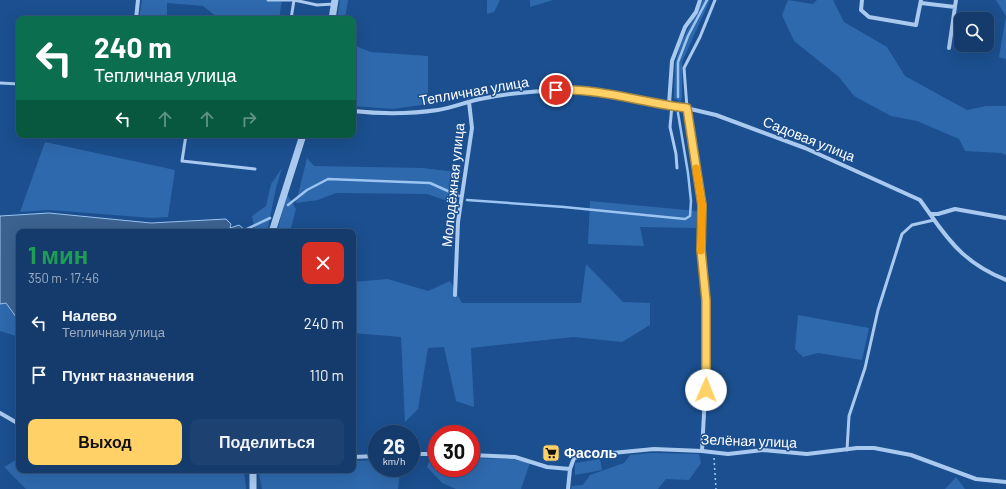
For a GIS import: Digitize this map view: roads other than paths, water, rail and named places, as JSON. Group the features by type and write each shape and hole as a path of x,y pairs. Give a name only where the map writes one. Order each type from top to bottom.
{"street":[{"path":"136,16 138,0"},
{"path":"670,104 672,61 685,27 696,12 700,0"},
{"path":"862,0 861,10 869,17 916,25 921,1 955,7"},
{"path":"949,48 956,0"},
{"path":"332,16 334,2"},
{"name":"Тепличная улица","path":"356,111 376,114 404,113 439,110 469,102 529,92 570,90 592,92"},
{"name":"Молодёжная улица","path":"455,295 458,222 472,128 469,102"},
{"name":"Садовая улица","path":"670,104 716,115 805,148 920,200 961,253 987,272 1006,280"},
{"path":"687,108 702,205 701,250 706,300 706,357 702,451"},
{"path":"273,229 302,138"},
{"path":"930,214 938,214 955,208 1006,218"},
{"path":"0,413 16,422"},
{"name":"Зелёная улица","path":"570,469 574,458 581,456 654,449 702,451 728,454 763,450 807,454 874,448 911,455 976,479 1006,482"},
{"path":"480,455 515,457 547,467 570,469 568,489"},
{"path":"356,457 368,456"},
{"path":"253,473 253,489"}],"lane":[{"path":"268,0 294,0 322,5 334,2"},
{"path":"291,16 294,0"},
{"path":"322,0 322,5"},
{"path":"687,108 684,68 700,37 715,0"},
{"path":"0,83 16,84"},
{"name":"Тепличная улица","path":"592,92 670,104"},
{"path":"670,104 670,127 676,154 677,168"},
{"path":"186,138 182,161 255,169"},
{"path":"847,450 849,416 865,368 878,310 902,234 912,225 934,220"}],"waterway":[{"path":"678,97 678,62 688,36 707,0"},
{"path":"467,200 564,207 685,219 690,216 691,201 678,113"},
{"path":"288,205 307,190 328,179 430,183 459,196"},
{"path":"247,229 270,218"}],"place":[{"name":"Фасоль","path":"551,453"}]}
